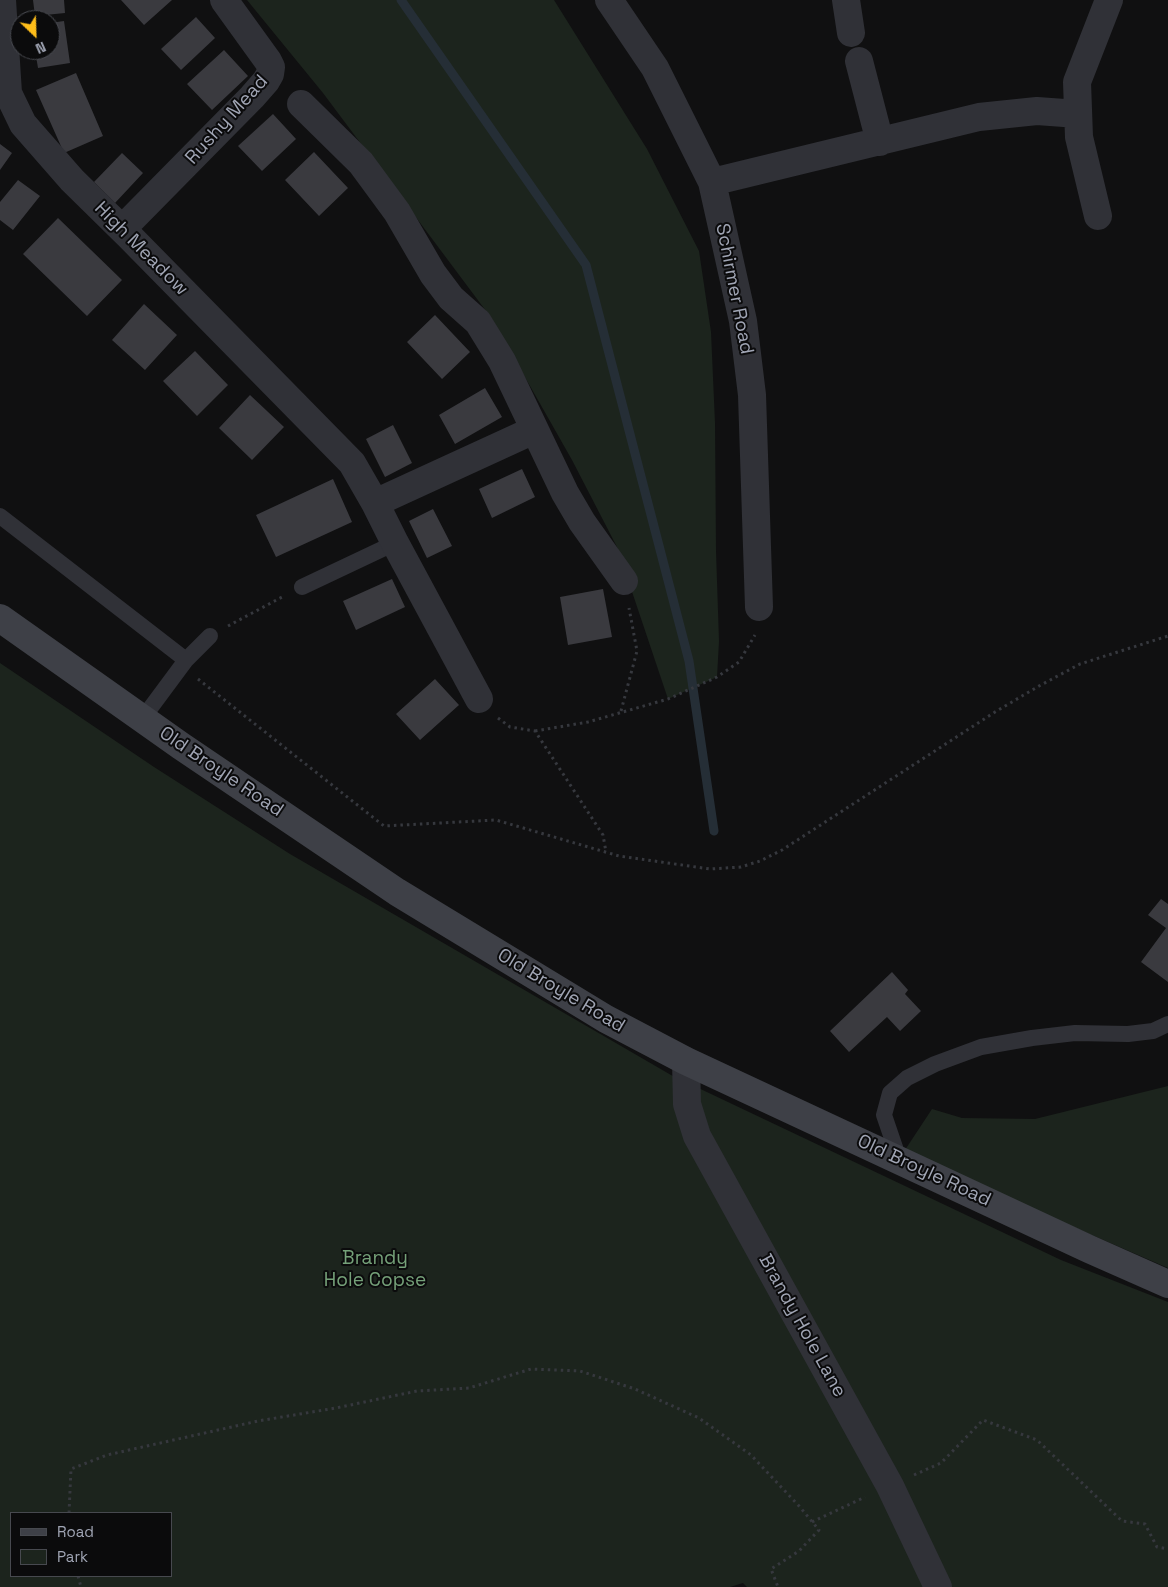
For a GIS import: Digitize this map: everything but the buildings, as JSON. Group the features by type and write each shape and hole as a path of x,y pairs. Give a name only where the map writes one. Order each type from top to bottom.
{"main road":[{"name":"Old Broyle Road","path":"0,618 181,746 397,892 606,1019 686,1060 1089,1249 1168,1284"}],"street":[{"name":"High Meadow","path":"2,0 4,93 24,124 72,180 352,463 376,503 479,698"},
{"name":"Rushy Mead","path":"122,229 252,97 270,74 271,68 268,61 224,0"},
{"name":"Schirmer Road","path":"609,0 655,68 712,182 743,321 750,386 759,607"},
{"path":"846,0 851,33"},
{"path":"1098,216 1079,138 1077,82 1109,0"},
{"path":"859,61 880,142"},
{"path":"301,104 361,163 397,212 433,274 451,298 478,322 502,362 565,493 582,522 624,581"},
{"path":"712,182 979,117 1037,110 1078,114"},
{"path":"376,503 534,430"},
{"name":"Brandy Hole Lane","path":"686,1060 687,1104 697,1136 890,1486 938,1587"}],"lane":[{"path":"0,516 186,660"},
{"path":"302,587 396,544"},
{"path":"143,718 186,660 210,636"},
{"path":"899,1160 884,1114 890,1093 907,1078 935,1064 981,1047 1032,1038 1075,1034 1128,1034 1154,1031 1168,1024"}],"path":[{"path":"621,711 638,651 624,581"},
{"path":"210,636 302,587"},
{"path":"479,698 491,712 510,727 535,731 588,722 668,699 710,680 739,662 755,636 759,607"},
{"path":"186,660 195,676 384,826 496,820 619,856 710,869 741,867 760,861 782,850 995,712 1047,682 1080,664 1168,636"},
{"path":"535,731 603,835 606,852"},
{"path":"69,1512 71,1469 107,1455 258,1421 336,1408 417,1391 470,1388 531,1369 580,1371 635,1389 699,1418 751,1456 799,1506 819,1530 799,1551 771,1569 778,1587"},
{"path":"812,1522 941,1463 983,1420 1037,1440 1122,1521 1145,1524 1157,1547 1168,1549"}],"green space":[{"path":"247,0 554,0 647,149 699,251 711,332 715,423 719,641 717,677 668,699 617,547 572,460 492,319 323,93"},
{"name":"Brandy Hole Copse","path":"0,663 154,767 290,854 671,1075 1061,1260 1168,1302 1168,1587 747,1587 743,1583 730,1587 0,1587"},
{"path":"1168,1086 1168,1268 903,1153 932,1109 962,1118 1035,1119"}],"waterway":[{"path":"401,0 586,265 689,661 714,831"}]}
